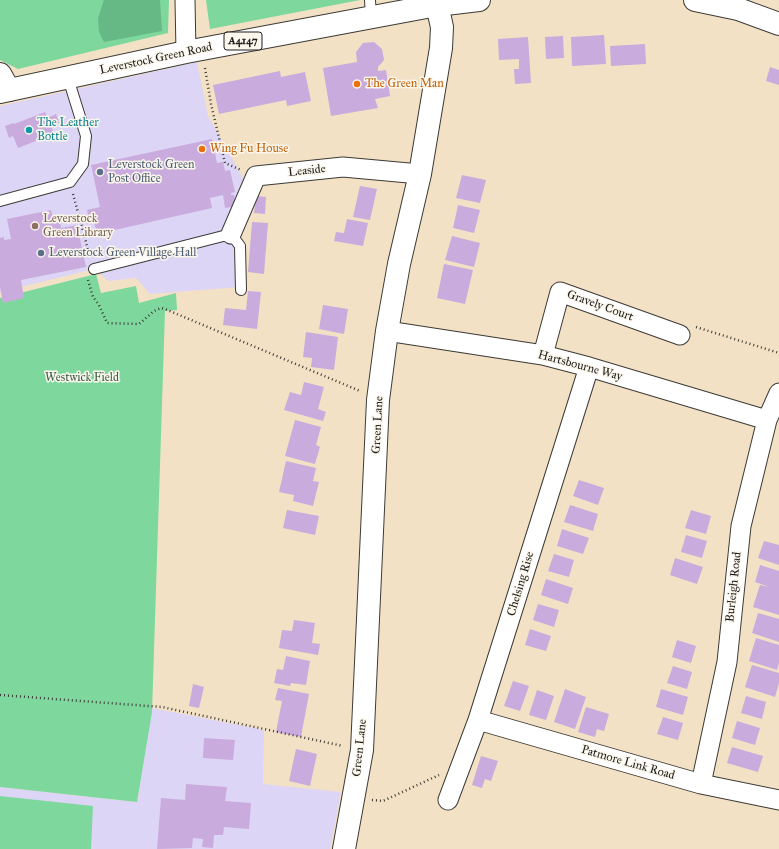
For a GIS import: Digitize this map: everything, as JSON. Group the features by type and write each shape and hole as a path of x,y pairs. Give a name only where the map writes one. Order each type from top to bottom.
{"street":[{"path":"185,0 194,50"},
{"name":"Leverstock Green Road","path":"3,85 68,78 371,9 437,5 479,0"},
{"path":"695,0 738,9 779,24"},
{"name":"Green Lane","path":"344,849 362,750 378,400 398,264 420,174 441,48 442,27 437,5"},
{"name":"Leaside","path":"256,176 343,167 420,174"},
{"path":"231,234 256,176"},
{"name":"Gravely Court","path":"543,355 560,292 680,335"},
{"name":"Hartsbourne Way","path":"387,331 543,355 589,367 768,420"},
{"name":"Chelsing Rise","path":"448,800 478,720 589,367"},
{"name":"Burleigh Road","path":"701,784 727,662 740,526 768,420 779,393"},
{"name":"Patmore Link Road","path":"478,720 701,784 779,800"}],"lane":[{"path":"0,201 70,182 83,164 86,136 68,78"},
{"path":"94,269 231,234 240,246 241,290"}],"path":[{"path":"194,50 211,104 225,163 256,176"},
{"path":"70,182 75,206 94,269 88,280 93,297 99,305 107,323 139,324 154,311 160,308 165,309 378,400"},
{"path":"680,335 684,324 779,353"},
{"path":"0,695 162,707 362,750"},
{"path":"354,799 382,801 461,764"}],"shaded area":[{"path":"197,62 208,116 243,178 252,203 233,245 240,287 150,294 136,278 109,281 94,269 0,292 0,106"},
{"path":"152,708 264,730 263,784 341,792 330,849 0,849 0,787 137,802"}],"green space":[{"path":"0,0 169,0 168,33 18,69 0,60"},
{"path":"104,0 160,0 162,31 104,42 99,32 98,18"},
{"path":"206,0 360,0 210,29"},
{"name":"Westwick Field","path":"96,274 101,293 136,286 139,303 176,293 177,310 165,311 152,712 137,802 0,787 0,298"},
{"path":"0,796 93,806 91,849 0,849"}],"building":[{"path":"604,35 606,64 572,66 571,37"},
{"path":"563,36 564,58 546,59 545,37"},
{"path":"528,37 531,83 515,84 514,69 519,69 519,59 499,60 498,39"},
{"name":"The Green Man","path":"374,42 382,49 384,60 378,67 378,71 386,70 390,96 375,99 378,108 331,116 323,68 357,62 356,52 363,43"},
{"path":"645,44 646,64 611,66 610,46"},
{"path":"770,67 779,70 779,85 766,81"},
{"path":"280,71 281,77 305,72 311,101 287,106 286,100 219,114 213,85"},
{"name":"The Leather Bottle","path":"45,112 48,118 56,114 59,123 51,126 54,134 18,148 13,136 9,138 5,126"},
{"path":"212,139 217,163 223,162 225,171 230,170 235,192 231,193 231,195 234,195 236,206 225,208 223,195 210,198 212,208 97,234 94,222 90,223 87,210 100,207 91,165"},
{"path":"462,175 486,180 480,203 456,198"},
{"path":"360,186 377,189 370,220 353,217"},
{"path":"256,196 266,197 265,214 254,213"},
{"path":"458,205 480,210 474,233 453,228"},
{"name":"Leverstock Green Village Hall","path":"51,210 54,224 60,222 61,228 77,225 86,267 21,280 24,298 3,303 0,287 0,238 4,237 4,240 11,239 7,219"},
{"path":"347,219 368,223 363,246 334,241 336,232 344,233"},
{"path":"252,222 268,223 264,274 248,272"},
{"path":"452,236 480,243 474,267 445,260"},
{"path":"444,264 473,270 465,304 437,298"},
{"path":"248,291 261,292 257,329 223,325 225,308 246,310"},
{"path":"323,305 348,309 344,334 319,329"},
{"path":"306,332 338,337 334,370 311,367 312,358 303,357"},
{"path":"304,382 324,387 318,409 326,412 323,421 284,410 290,392 301,395"},
{"path":"295,420 321,427 316,445 320,447 315,464 285,456"},
{"path":"286,461 316,468 313,481 319,482 313,506 293,501 294,495 279,492"},
{"path":"579,480 604,488 598,505 573,496"},
{"path":"570,505 598,514 593,531 564,522"},
{"path":"287,510 319,516 315,535 283,528"},
{"path":"691,510 711,516 706,534 685,528"},
{"path":"562,529 589,538 583,554 557,546"},
{"path":"686,535 707,541 702,558 681,552"},
{"path":"764,541 779,545 779,565 758,558"},
{"path":"554,554 574,560 569,577 548,571"},
{"path":"675,558 703,567 697,584 670,575"},
{"path":"760,565 779,571 779,615 753,607 760,585 769,587 755,582"},
{"path":"546,579 573,588 568,604 541,595"},
{"path":"538,604 559,610 554,627 533,620"},
{"path":"758,613 779,619 779,642 752,633"},
{"path":"294,620 315,623 312,643 320,644 318,655 279,648 282,630 292,631"},
{"path":"530,629 551,636 546,651 525,645"},
{"path":"756,638 779,645 779,663 777,670 749,661"},
{"path":"677,640 696,646 691,663 672,657"},
{"path":"286,656 310,661 306,685 291,683 290,686 274,683 277,669 283,670"},
{"path":"752,665 779,673 779,683 775,697 745,687"},
{"path":"673,666 692,672 687,689 667,683"},
{"path":"513,681 529,686 520,711 504,706"},
{"path":"193,684 204,687 199,708 189,706"},
{"path":"278,688 309,694 301,737 276,732 282,701 275,700"},
{"path":"565,689 586,697 575,729 554,722"},
{"path":"661,689 688,697 683,715 656,707"},
{"path":"537,690 554,696 546,720 529,715"},
{"path":"746,696 766,702 762,719 741,713"},
{"path":"586,707 609,714 604,731 597,729 595,737 578,732"},
{"path":"663,717 683,723 678,740 657,734"},
{"path":"737,721 760,728 755,745 732,738"},
{"path":"204,738 235,740 233,760 203,758"},
{"path":"732,747 763,756 758,772 727,763"},
{"path":"296,749 317,754 310,786 289,781"},
{"path":"481,756 498,761 491,781 485,779 482,788 472,785"},
{"path":"186,784 227,787 225,801 251,803 249,829 224,827 223,835 214,835 213,848 202,847 203,839 193,838 192,848 157,849 161,798 185,800"}],"place":[{"name":"The Green Man","path":"357,84"},
{"name":"The Leather Bottle","path":"29,130"},
{"name":"Wing Fu House","path":"202,149"},
{"name":"Leverstock Green Post Office","path":"100,172"},
{"name":"Leverstock Green Library","path":"35,226"},
{"name":"Leverstock Green Village Hall","path":"41,253"}]}
